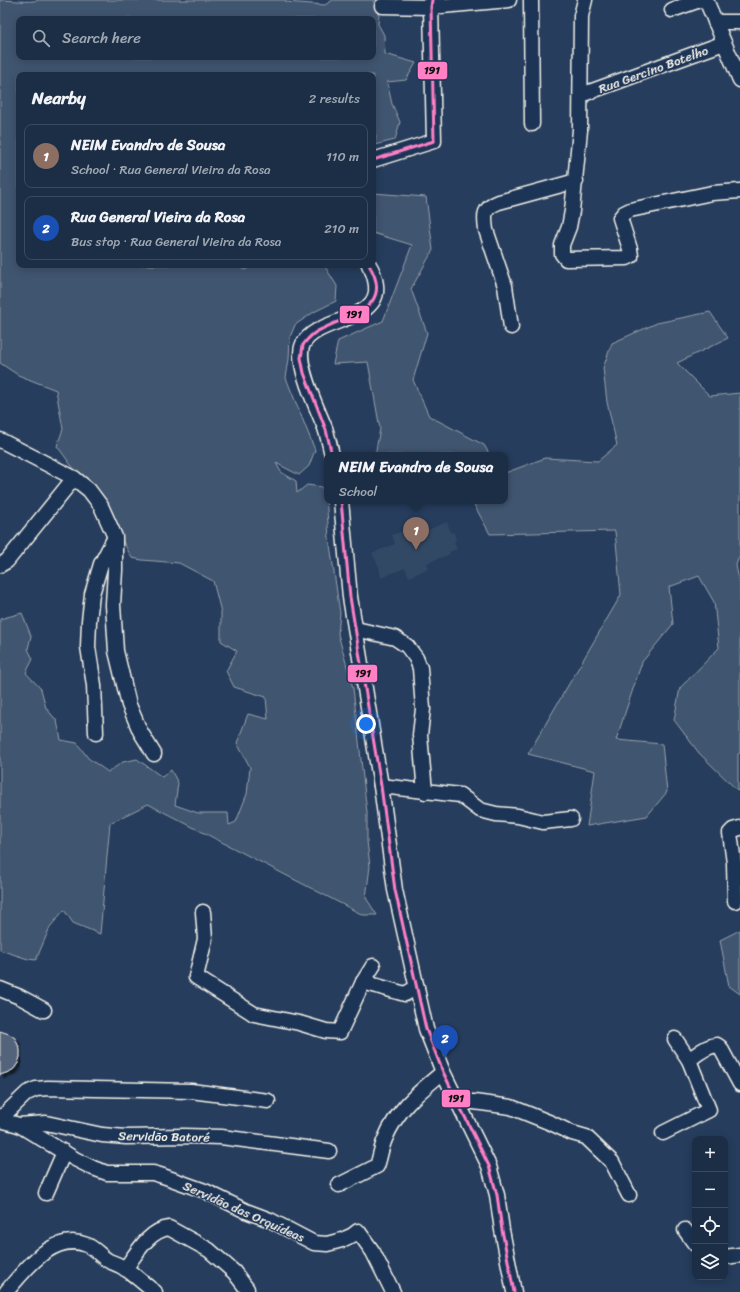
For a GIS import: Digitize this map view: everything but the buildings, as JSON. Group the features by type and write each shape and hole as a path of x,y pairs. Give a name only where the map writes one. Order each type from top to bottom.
{"street":[{"path":"382,6 509,0"},
{"path":"531,0 532,124"},
{"path":"585,0 581,16 580,130 576,181 569,227 562,245 562,254 566,259 627,258 630,256 630,249 620,218 624,213 630,210 712,193 740,191"},
{"path":"672,10 700,0"},
{"path":"706,0 740,80"},
{"path":"376,159 434,141 431,3"},
{"path":"715,22 740,22"},
{"name":"Rua Gercino Botelho","path":"581,95 724,43"},
{"path":"511,327 504,280 486,230 486,210 490,205 499,202 576,181"},
{"path":"331,452 326,430 304,373 300,358 303,345 309,337 321,329 365,310 372,303 377,293 376,283 371,268"},
{"path":"0,440 74,478 89,490 101,506 115,537 116,570 113,611 116,651 129,705 140,731 154,754"},
{"path":"0,565 7,560 74,478"},
{"path":"341,504 350,597 395,890 426,1029 443,1072 489,1166 497,1195 514,1292"},
{"path":"96,733 94,685 88,647 89,621 92,594 100,564 115,537"},
{"path":"356,629 395,638 407,646 416,658 420,668 422,702 420,735 425,792"},
{"path":"380,786 460,795 480,810 496,814 518,816 543,822 571,819"},
{"path":"734,901 734,862 730,833 733,830 740,828"},
{"path":"203,912 205,939 196,977 254,1014 299,1023 326,1031 340,1032 363,982 373,966"},
{"path":"363,982 405,994 417,987"},
{"path":"0,989 20,997 44,1010"},
{"path":"663,1132 709,1110 689,1060 675,1039"},
{"path":"689,1060 712,1046 717,1045 720,1047 740,1084"},
{"path":"339,1185 377,1166 385,1140 397,1116 413,1098 443,1072"},
{"path":"0,1120 27,1094 36,1089 48,1088 191,1090 268,1101"},
{"path":"457,1102 474,1102 511,1107 572,1133 586,1137 612,1162 629,1195"},
{"name":"Servidão Batoré","path":"0,1120 19,1125 46,1123 102,1135 126,1137 221,1137 329,1151"},
{"name":"Servidão das Orquídeas","path":"19,1125 75,1159 107,1173 153,1173 205,1191 246,1211 270,1220 314,1243 327,1244 342,1240 358,1231 373,1252 393,1292"},
{"path":"46,1193 64,1152"},
{"path":"125,1269 144,1244 163,1229 169,1228 209,1250 234,1272 247,1289"},
{"path":"685,1230 692,1240"},
{"path":"6,1292 32,1263 50,1248 62,1242 75,1242 88,1245 107,1260 125,1269 155,1292"},
{"path":"728,1257 740,1255"}],"shaded area":[{"path":"0,0 285,0 286,2 325,5 333,0 373,0 379,15 378,24 384,35 385,54 416,63 406,80 387,82 392,104 400,122 395,140 376,145 376,72 16,72 16,268 241,268 244,270 249,268 326,268 337,286 336,301 314,312 295,325 290,337 286,378 315,450 309,466 299,475 276,463 281,472 296,481 297,493 307,485 322,487 324,492 324,504 327,504 329,538 340,613 338,634 353,688 367,813 367,841 370,866 366,898 377,915 363,915 148,804 110,823 100,934 73,923 64,910 50,927 36,960 0,950 0,619 22,613 31,636 28,649 33,659 26,673 41,689 46,708 57,721 61,740 77,743 88,758 108,772 123,762 137,759 162,777 171,770 178,783 175,805 198,813 228,813 229,825 236,822 247,794 250,767 237,743 248,714 268,719 266,697 234,687 226,671 237,651 221,641 221,612 213,581 179,563 132,558 120,536 106,501 74,469 57,446 63,429 56,390 18,375 0,363"},
{"path":"376,193 426,197 433,250 411,289 427,333 413,380 429,416 484,445 488,452 376,452 380,429 368,362 333,364 338,341 383,321 412,245 376,234"},
{"path":"710,312 728,338 677,363 710,396 740,393 740,554 736,565 740,586 740,753 738,754 738,791 699,753 674,720 680,688 719,648 714,602 699,576 669,587 673,624 642,662 616,740 662,744 667,792 647,816 587,826 595,771 528,754 621,595 615,531 490,534 474,504 508,504 508,472 545,458 598,461 617,445 607,402 603,368 612,343 657,323"},
{"path":"447,522 451,533 454,532 456,540 454,542 457,549 449,552 450,554 427,563 429,568 409,577 405,568 381,578 379,567 372,553 395,544 392,535 412,527 415,535"},
{"path":"740,930 740,994 729,986 720,940"}],"transit line":[{"name":"191","path":"432,0 434,141"},
{"name":"191","path":"376,159 434,141"},
{"name":"191","path":"303,345 316,332 356,314 373,300 376,291 376,280 370,268"},
{"name":"191","path":"303,345 301,358 304,373 326,430 331,452"},
{"name":"191","path":"341,504 350,597 381,786 395,890 426,1029 443,1072 489,1166 497,1195 514,1292"}],"place":[{"name":"NEIM Evandro de Sousa","path":"416,550"},
{"name":"Rua General Vieira da Rosa","path":"445,1058"}]}
